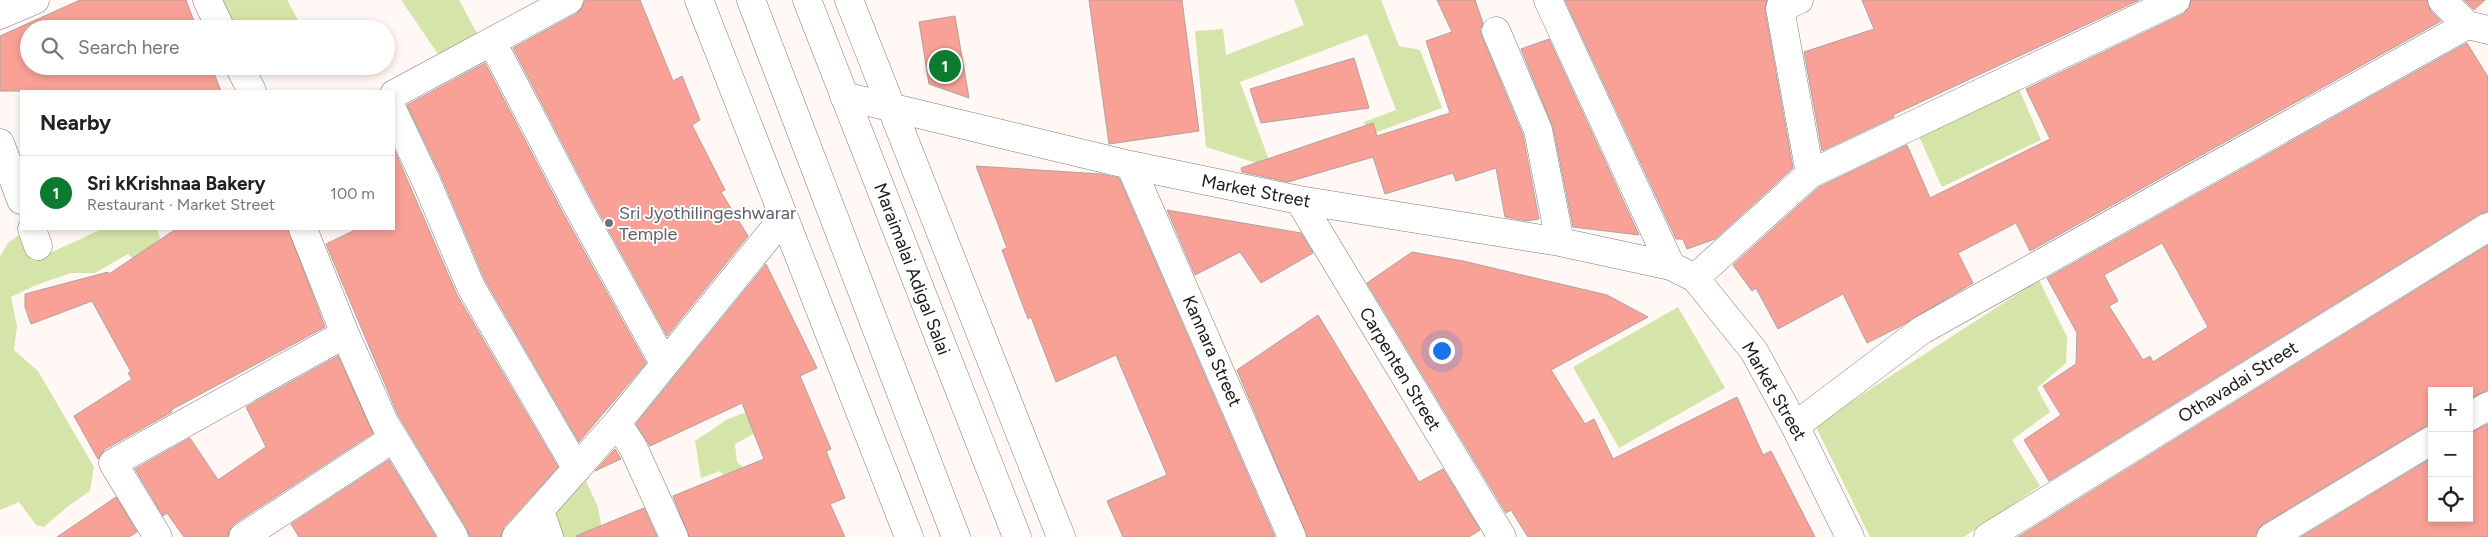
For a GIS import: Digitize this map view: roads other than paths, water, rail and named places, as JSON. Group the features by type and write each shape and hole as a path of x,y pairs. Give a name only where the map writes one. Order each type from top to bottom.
{"street":[{"path":"0,15 35,0"},
{"path":"207,0 217,20"},
{"path":"395,93 569,0"},
{"path":"698,0 909,537"},
{"path":"751,0 956,537"},
{"name":"Maraimalai Adigal Salai","path":"807,0 1017,537"},
{"path":"849,0 1061,537"},
{"name":"Market Street","path":"1548,0 1683,272 1754,351 1795,426 1850,537"},
{"path":"1799,0 1780,8 1810,174"},
{"path":"1683,272 1810,174 2176,0"},
{"path":"1795,426 1922,330 2478,28 2442,0"},
{"path":"1496,31 1538,130 1560,242"},
{"path":"492,42 578,207 664,363"},
{"path":"244,75 251,90"},
{"name":"Market Street","path":"844,96 1130,166 1299,200 1560,242 1683,272"},
{"path":"395,116 427,183 471,287 577,469"},
{"path":"0,143 20,197"},
{"name":"Kannara Street","path":"1130,166 1292,537"},
{"name":"Carpenten Street","path":"1299,200 1502,537"},
{"path":"516,537 617,423 784,217"},
{"name":"Othavadai Street","path":"1988,537 2488,228"},
{"path":"303,230 345,334 384,422 454,537"},
{"path":"158,537 113,463 345,334"},
{"path":"2473,415 2488,406"},
{"path":"617,423 633,447 674,537"},
{"path":"243,537 394,438"},
{"path":"2271,537 2428,442"},
{"path":"540,510 549,537"}],"place":[{"name":"Sri kKrishnaa Bakery","path":"945,66"},
{"name":"Sri Jyothilingeshwarar Temple","path":"609,223"}]}
